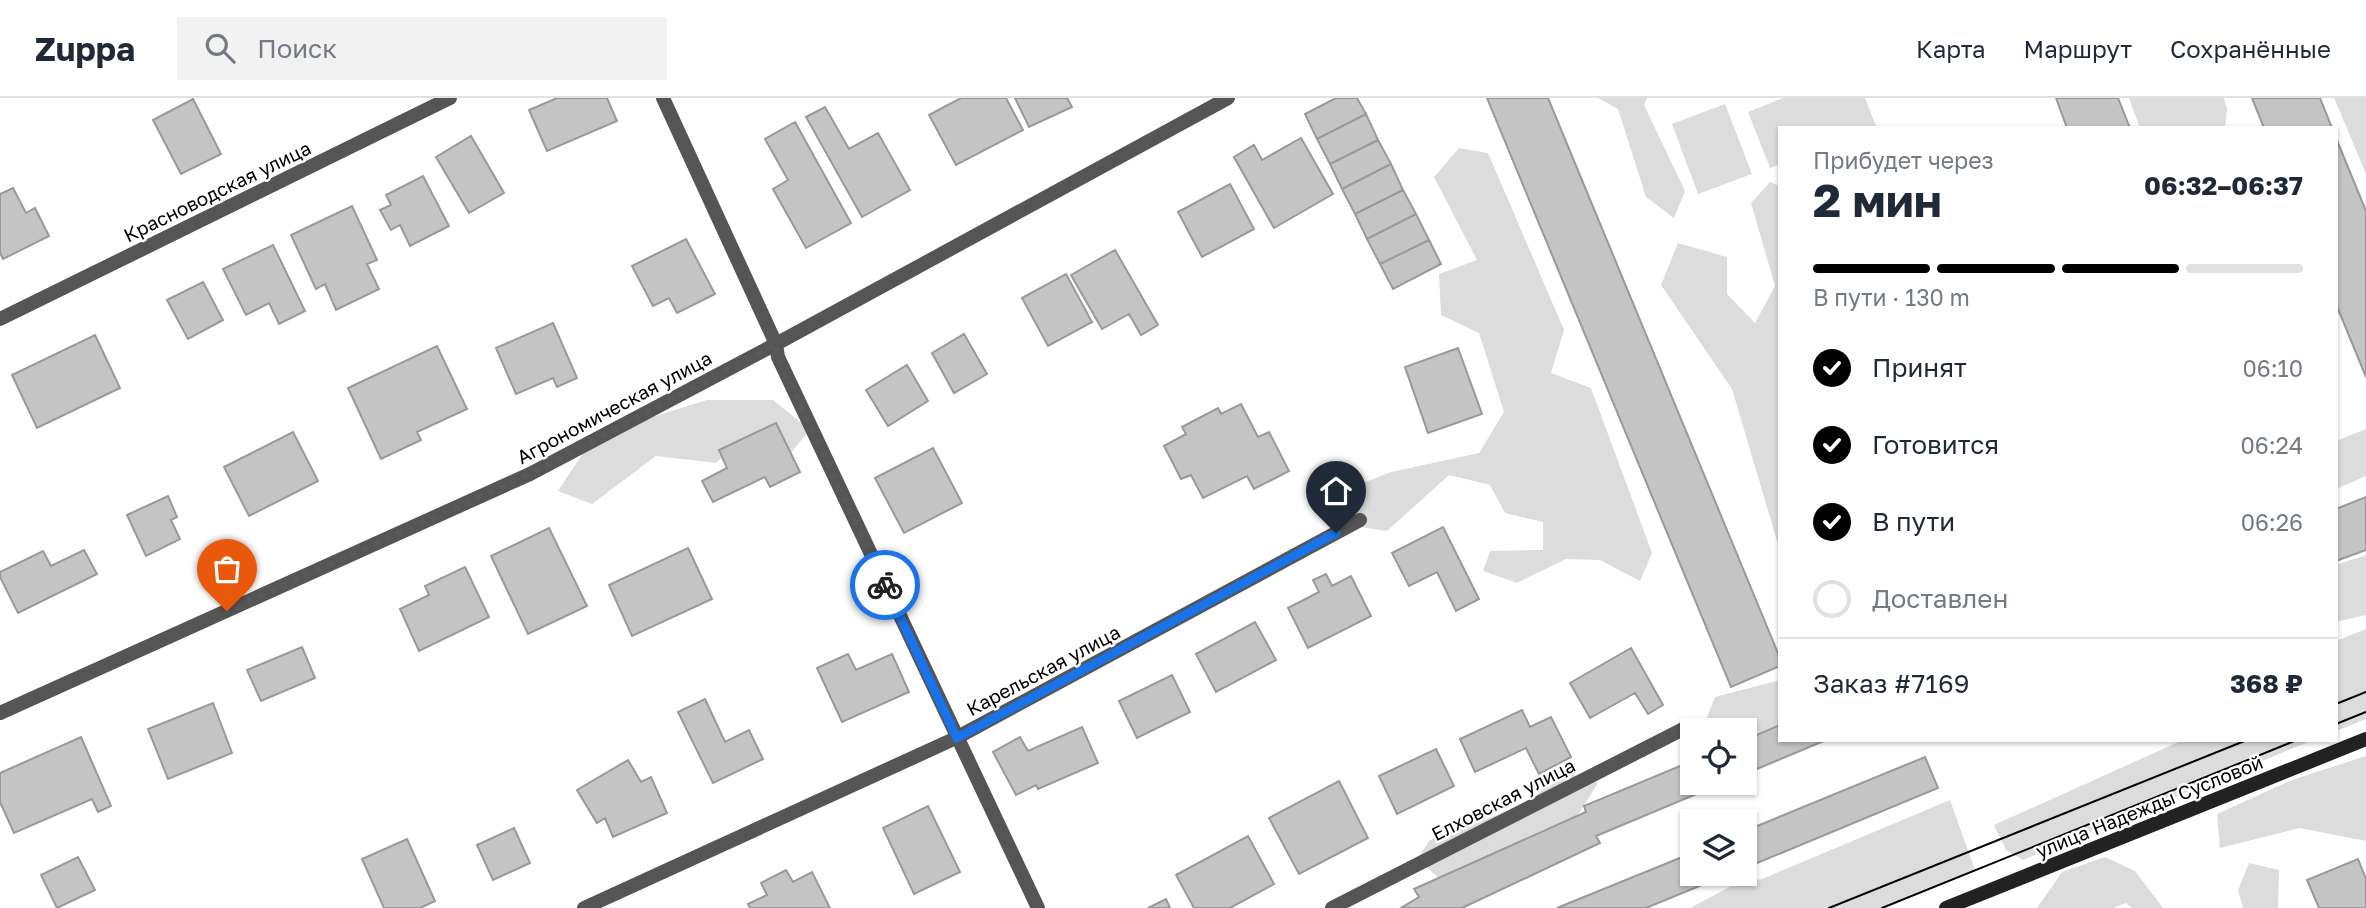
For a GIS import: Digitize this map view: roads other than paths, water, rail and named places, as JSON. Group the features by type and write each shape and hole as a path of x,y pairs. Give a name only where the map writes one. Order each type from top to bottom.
{"main road":[{"name":"улица Надежды Сусловой","path":"1945,908 2366,739"}],"street":[{"name":"Красноводская улица","path":"0,319 450,98"},
{"path":"663,98 776,344 778,357 1038,908"},
{"name":"Агрономическая улица","path":"0,713 530,474 776,344 1228,98"},
{"name":"Карельская улица","path":"584,908 957,738 1360,520"},
{"name":"Елховская улица","path":"1332,908 1680,731"}],"tram line":[{"path":"2338,703 2366,692"},
{"path":"2338,723 2366,712"},
{"path":"1829,908 2242,742"},
{"path":"1882,908 2292,742"}]}
